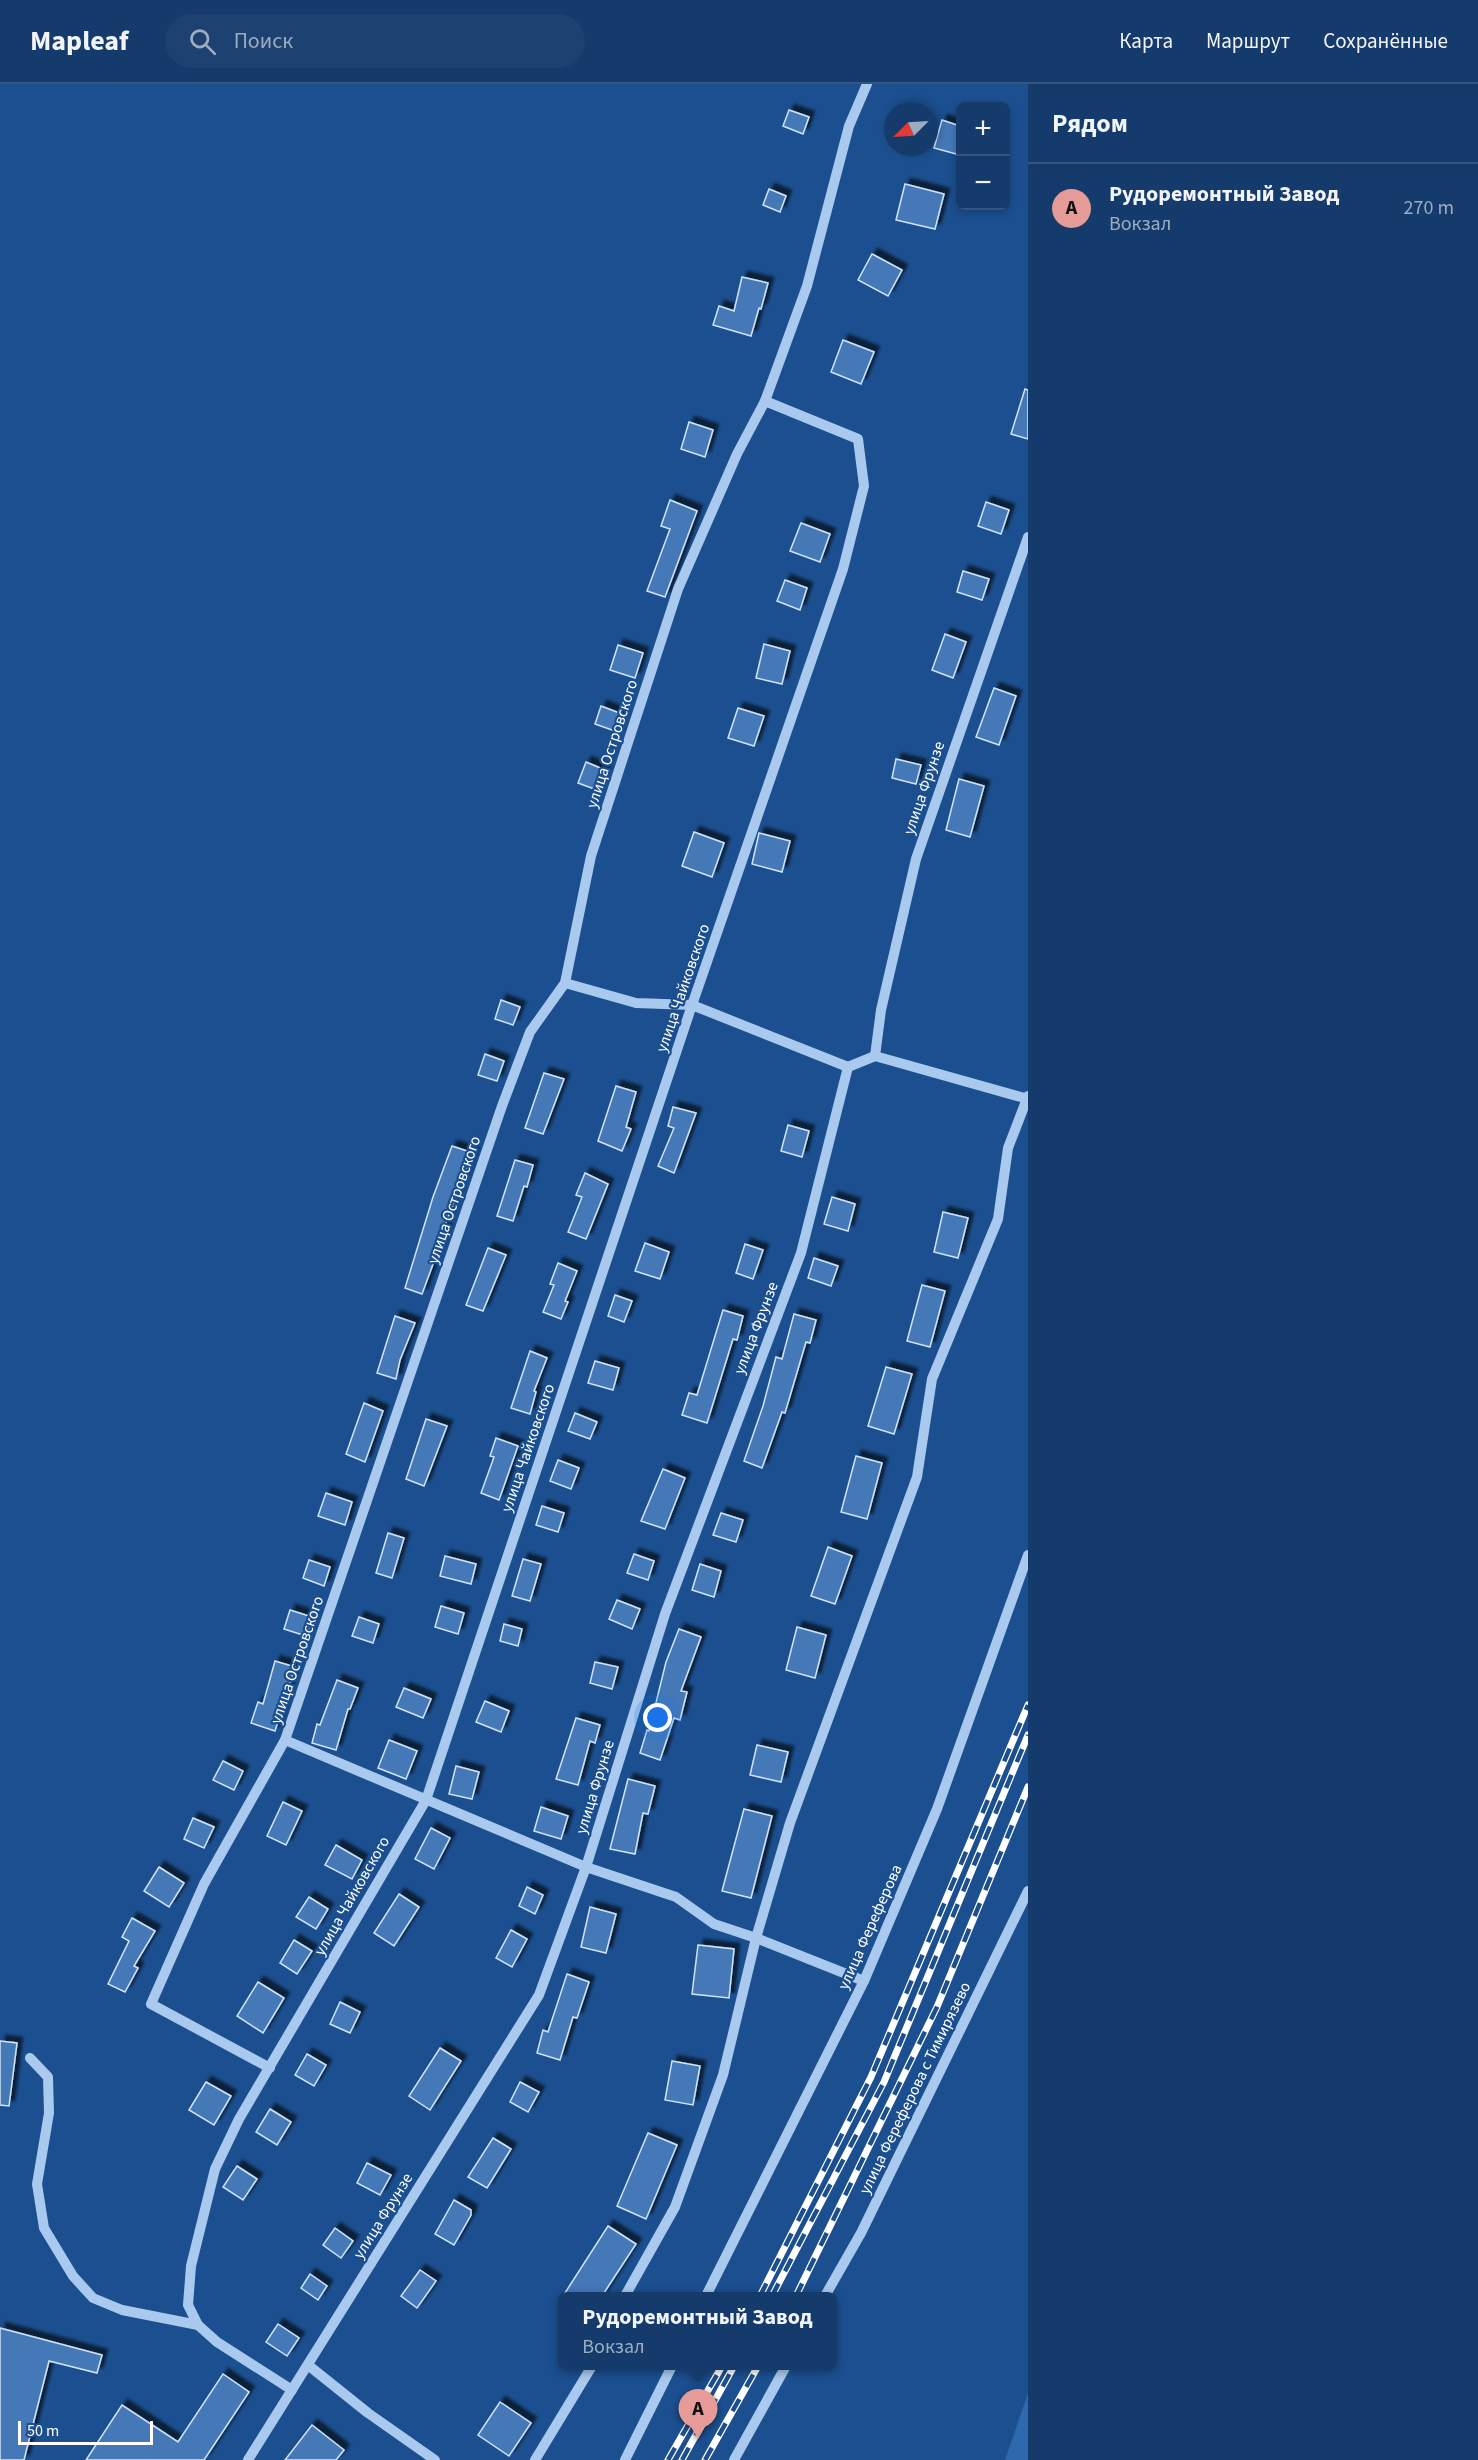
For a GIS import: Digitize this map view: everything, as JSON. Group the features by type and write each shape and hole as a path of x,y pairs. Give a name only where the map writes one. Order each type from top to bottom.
{"street":[{"name":"улица Островского","path":"270,2068 151,2004 204,1884 285,1740 506,1096 530,1032 565,983 591,856 678,589 736,454 765,401 807,286 849,126 867,84"},
{"name":"улица Чайковского","path":"198,2325 188,2305 190,2266 215,2169 239,2119 426,1800 692,1005 843,569 864,486 858,439 765,401"},
{"name":"улица Фрунзе","path":"875,1056 880,1010 916,859 1028,537"},
{"path":"565,983 636,1003 692,1005 848,1066 875,1056 1027,1098 1008,1148 998,1219 932,1379 917,1477 790,1823 756,1938 723,2075 675,2207 627,2292"},
{"name":"улица Фрунзе","path":"248,2460 539,1995 586,1867 665,1614 801,1253 848,1066"},
{"name":"улица Фереферова","path":"708,2292 864,1981 937,1809 1028,1555"},
{"path":"285,1740 586,1867 676,1898 714,1924 756,1938 864,1981"},
{"name":"улица Фереферова с Тимирязево","path":"827,2292 861,2233 1028,1891"},
{"path":"30,2058 48,2077 49,2113 37,2184 44,2228 73,2276 93,2298 122,2310 198,2325 217,2342 292,2390"},
{"path":"308,2365 368,2413 435,2460"},
{"path":"535,2460 590,2370"},
{"path":"625,2460 670,2370"},
{"path":"734,2460 784,2370"}],"shaded area":[{"path":"1028,2393 1028,2460 1005,2460"}],"building":[{"path":"789,110 809,117 803,134 783,126"},
{"path":"942,120 956,125 956,154 938,149 938,134"},
{"path":"905,184 944,194 935,229 896,220"},
{"path":"769,189 786,196 780,212 763,205"},
{"path":"872,254 902,270 888,296 858,280"},
{"path":"742,277 768,283 751,336 713,325 719,306 734,311"},
{"path":"843,340 874,352 861,384 831,372"},
{"path":"1025,389 1028,390 1028,439 1011,434"},
{"path":"689,422 713,430 705,457 681,449"},
{"path":"670,500 697,511 665,597 647,591 670,529 661,526"},
{"path":"986,502 1009,510 1001,534 978,526"},
{"path":"801,523 830,534 820,562 790,551"},
{"path":"963,571 989,579 982,600 957,592"},
{"path":"785,580 807,588 800,610 777,601"},
{"path":"945,634 966,642 953,678 932,670"},
{"path":"764,644 790,651 782,684 756,678"},
{"path":"618,645 643,653 635,678 610,670"},
{"path":"994,688 1016,696 999,745 976,737"},
{"path":"601,706 622,714 615,731 595,724"},
{"path":"738,708 764,716 754,746 728,738"},
{"path":"896,759 921,765 916,784 892,778"},
{"path":"586,762 605,770 597,790 578,783"},
{"path":"959,779 984,786 970,837 946,830"},
{"path":"694,832 724,843 712,877 682,866"},
{"path":"759,833 790,841 782,872 752,864"},
{"path":"501,1000 520,1007 513,1025 495,1019"},
{"path":"485,1054 504,1061 497,1081 478,1075"},
{"path":"544,1073 564,1079 543,1134 525,1128"},
{"path":"616,1086 636,1092 626,1127 631,1129 622,1151 598,1141"},
{"path":"673,1107 696,1113 674,1173 658,1166 674,1128 668,1126"},
{"path":"788,1125 809,1131 802,1157 781,1151"},
{"path":"452,1146 473,1153 422,1294 405,1288 433,1197"},
{"path":"515,1160 533,1165 513,1221 497,1216"},
{"path":"585,1173 608,1184 586,1239 568,1232 582,1197 576,1195"},
{"path":"832,1197 855,1204 848,1231 824,1224"},
{"path":"943,1212 968,1218 958,1258 934,1252"},
{"path":"645,1243 669,1252 660,1279 635,1271"},
{"path":"745,1244 763,1250 753,1279 736,1273"},
{"path":"488,1248 506,1255 483,1311 466,1305"},
{"path":"814,1258 838,1266 831,1286 808,1278"},
{"path":"558,1263 577,1271 565,1301 568,1302 561,1319 543,1312 554,1285 550,1284"},
{"path":"922,1285 945,1291 930,1347 907,1341"},
{"path":"615,1295 632,1301 624,1322 608,1316"},
{"path":"723,1310 743,1316 737,1340 733,1339 707,1423 682,1415 689,1393 697,1395"},
{"path":"794,1314 816,1320 810,1343 806,1342 785,1413 782,1412 762,1468 744,1461 763,1406 776,1357 782,1359"},
{"path":"395,1316 415,1323 400,1360 396,1379 377,1373"},
{"path":"530,1351 547,1358 534,1391 536,1392 530,1414 511,1408"},
{"path":"595,1361 619,1368 613,1390 588,1383"},
{"path":"886,1367 912,1374 894,1434 868,1426"},
{"path":"364,1403 383,1411 365,1462 346,1454"},
{"path":"575,1413 597,1422 590,1439 568,1431"},
{"path":"426,1419 447,1426 424,1486 406,1479"},
{"path":"496,1438 518,1446 499,1500 481,1493 494,1457 490,1456"},
{"path":"856,1456 882,1463 867,1519 841,1512"},
{"path":"558,1460 579,1468 571,1489 550,1481"},
{"path":"663,1469 685,1478 665,1529 641,1521"},
{"path":"326,1493 352,1502 345,1525 318,1516"},
{"path":"542,1506 564,1513 558,1532 536,1525"},
{"path":"721,1513 743,1520 736,1542 713,1535"},
{"path":"388,1533 404,1538 392,1578 376,1573"},
{"path":"828,1547 852,1556 835,1604 811,1596"},
{"path":"634,1554 654,1561 648,1580 627,1573"},
{"path":"445,1556 476,1564 471,1584 440,1576"},
{"path":"523,1559 541,1564 530,1601 512,1596"},
{"path":"309,1560 330,1567 324,1586 303,1578"},
{"path":"700,1564 721,1571 714,1597 692,1590"},
{"path":"617,1600 640,1609 632,1629 609,1619"},
{"path":"441,1606 464,1613 458,1634 435,1627"},
{"path":"290,1610 312,1617 306,1636 284,1629"},
{"path":"359,1617 379,1624 373,1643 352,1636"},
{"path":"504,1624 522,1629 518,1646 500,1641"},
{"path":"797,1627 826,1635 815,1678 786,1670"},
{"path":"679,1629 701,1637 681,1691 687,1692 680,1720 674,1718 660,1760 640,1753 647,1730 649,1731 666,1662"},
{"path":"275,1661 295,1667 275,1731 251,1723 258,1702 263,1704"},
{"path":"595,1662 618,1667 612,1689 590,1683"},
{"path":"337,1680 358,1688 350,1709 348,1709 336,1750 312,1743 317,1724 320,1725"},
{"path":"404,1688 431,1699 423,1718 396,1707"},
{"path":"485,1701 509,1711 501,1732 476,1722"},
{"path":"576,1718 600,1725 595,1743 590,1741 578,1785 556,1779"},
{"path":"389,1740 417,1751 406,1779 378,1768"},
{"path":"757,1745 788,1752 781,1782 750,1775"},
{"path":"223,1761 243,1771 234,1790 213,1780"},
{"path":"456,1766 479,1772 472,1799 449,1794"},
{"path":"628,1779 655,1786 648,1814 643,1813 635,1854 610,1849"},
{"path":"283,1802 302,1811 286,1845 267,1836"},
{"path":"541,1807 568,1816 561,1839 534,1831"},
{"path":"744,1809 772,1816 751,1898 722,1891"},
{"path":"193,1818 214,1827 204,1848 184,1839"},
{"path":"431,1828 450,1838 434,1869 415,1859"},
{"path":"336,1845 362,1860 352,1879 325,1865"},
{"path":"159,1867 184,1883 169,1907 144,1891"},
{"path":"527,1887 543,1895 535,1914 519,1906"},
{"path":"399,1894 419,1907 394,1946 374,1933"},
{"path":"309,1897 328,1909 316,1929 296,1917"},
{"path":"590,1907 616,1914 606,1953 581,1947"},
{"path":"132,1918 155,1931 134,1966 138,1968 125,1992 108,1984 129,1941 122,1937"},
{"path":"511,1930 527,1939 512,1967 496,1958"},
{"path":"294,1940 312,1951 297,1974 280,1963"},
{"path":"698,1945 734,1949 729,1998 692,1994"},
{"path":"567,1974 589,1982 577,2018 573,2017 560,2060 537,2053 543,2030 548,2032"},
{"path":"258,1982 284,1998 263,2033 237,2016"},
{"path":"340,2002 360,2012 350,2033 330,2024"},
{"path":"0,2041 17,2043 9,2106 0,2105"},
{"path":"440,2048 461,2061 430,2110 409,2096"},
{"path":"307,2054 326,2065 314,2086 295,2075"},
{"path":"672,2061 700,2066 693,2105 665,2100"},
{"path":"206,2082 231,2096 214,2125 189,2110"},
{"path":"520,2082 539,2092 528,2112 510,2102"},
{"path":"270,2109 291,2122 277,2145 256,2132"},
{"path":"648,2133 677,2145 646,2219 617,2206"},
{"path":"493,2138 511,2149 487,2188 468,2177"},
{"path":"367,2163 391,2175 380,2195 357,2183"},
{"path":"237,2166 257,2179 243,2200 223,2187"},
{"path":"454,2200 471,2210 471,2215 454,2245 435,2234"},
{"path":"608,2226 636,2244 605,2292 566,2292"},
{"path":"335,2228 353,2241 341,2258 323,2245"},
{"path":"420,2270 436,2281 417,2308 401,2296"},
{"path":"310,2274 327,2286 318,2300 301,2288"},
{"path":"278,2324 299,2338 287,2356 266,2342"},
{"path":"0,2328 102,2355 97,2373 49,2361 24,2460 0,2460"},
{"path":"223,2374 249,2392 204,2460 86,2460 122,2405 178,2442"},
{"path":"500,2402 531,2423 509,2456 478,2435"},
{"path":"312,2425 344,2450 336,2460 285,2460"}],"railway":[{"path":"762,2292 871,2077 1028,1705"},
{"path":"774,2292 884,2082 1028,1735"},
{"path":"798,2292 937,2007 1028,1787"},
{"path":"668,2460 720,2370"},
{"path":"682,2460 732,2370"},
{"path":"705,2460 756,2370"}],"place":[{"name":"Рудоремонтный Завод","path":"698,2439"}]}
